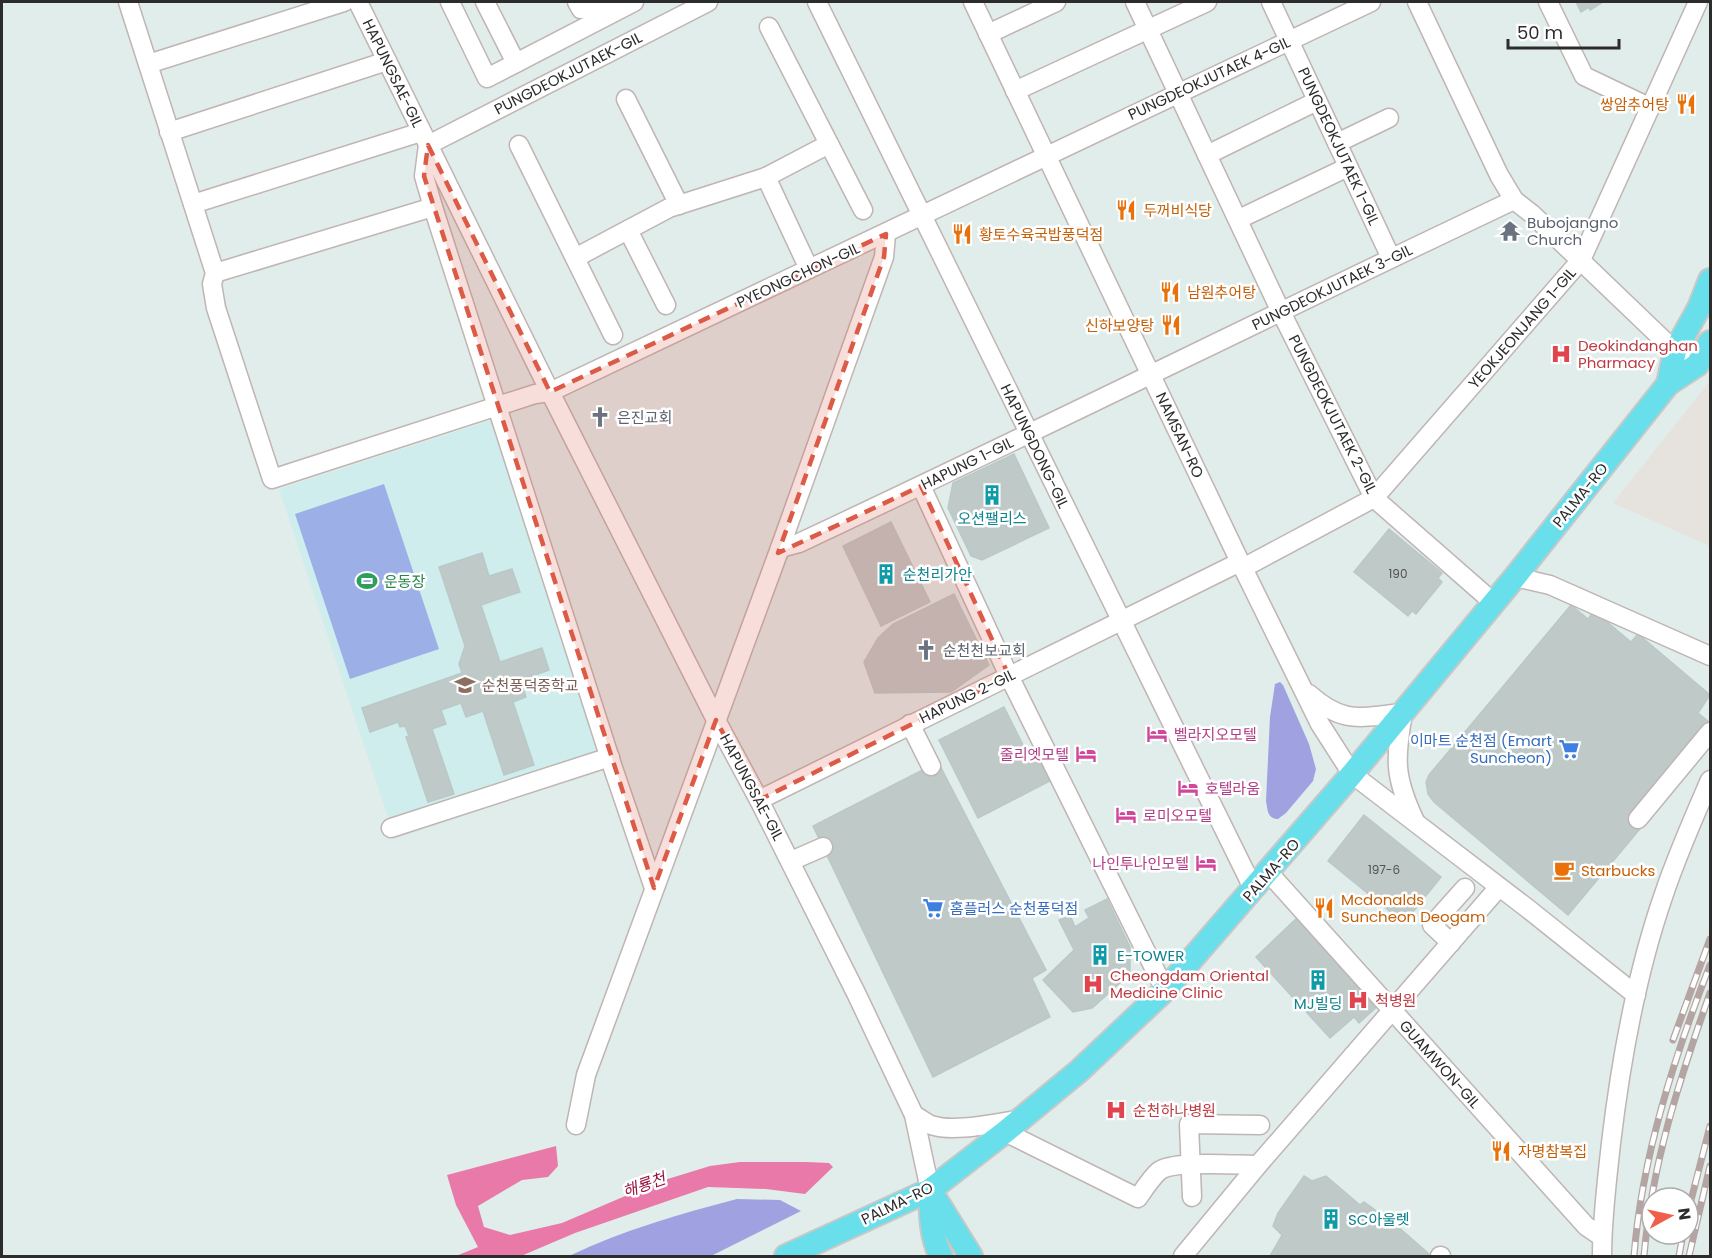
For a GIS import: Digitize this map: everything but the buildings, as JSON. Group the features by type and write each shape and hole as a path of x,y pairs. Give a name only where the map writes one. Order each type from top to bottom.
{"main road":[{"name":"PALMA-RO","path":"1668,384 1675,351 1699,308 1710,280"},
{"name":"PALMA-RO","path":"786,1257 930,1190 1079,1071 1165,990 1353,774 1515,577 1668,384 1697,364 1710,342"},
{"path":"930,1190 931,1222 936,1248 941,1257"},
{"path":"930,1190 970,1257"}],"street":[{"path":"128,2 215,273 433,207"},
{"path":"148,64 344,2"},
{"name":"HAPUNGSAE-GIL","path":"358,2 550,392 790,861 915,1114 930,1190"},
{"path":"450,2 487,78 611,7"},
{"path":"485,2 516,63"},
{"path":"577,2 581,9 611,7 634,2"},
{"name":"PUNGDEOKJUTAEK-GIL","path":"193,204 425,139 686,6 708,2"},
{"name":"HAPUNGDONG-GIL","path":"817,2 1254,890"},
{"name":"NAMSAN-RO","path":"973,2 1241,565 1320,724 1353,774 1636,995"},
{"path":"988,34 1056,2"},
{"name":"PUNGDEOKJUTAEK 2-GIL","path":"1135,2 1281,312 1374,498 1494,603"},
{"path":"1015,91 1208,2"},
{"name":"PUNGDEOKJUTAEK 1-GIL","path":"1271,2 1391,258"},
{"name":"PUNGDEOKJUTAEK 4-GIL","path":"1046,155 1371,2"},
{"path":"1417,2 1499,175 1514,200 1532,214 1675,351 1697,364"},
{"path":"1548,2 1584,76 1649,107"},
{"name":"YEOKJEONJANG 1-GIL","path":"1241,565 1374,498 1581,260 1698,2"},
{"path":"769,27 863,210"},
{"path":"169,132 387,61"},
{"path":"626,99 679,205"},
{"path":"1207,154 1317,101"},
{"path":"1337,143 1389,118"},
{"path":"425,139 424,176 433,207 654,888"},
{"path":"575,258 679,205 766,177 829,144"},
{"path":"519,145 613,335"},
{"name":"PYEONGCHON-GIL","path":"215,273 212,284 216,308 272,479 535,394 550,392 886,234 1046,155"},
{"path":"1239,219 1348,167"},
{"path":"766,177 809,269"},
{"name":"PUNGDEOKJUTAEK 3-GIL","path":"1152,374 1514,200"},
{"path":"628,230 666,305"},
{"path":"576,1125 586,1076 885,257 886,234"},
{"name":"HAPUNG 1-GIL","path":"780,548 799,543 921,486 1152,374"},
{"path":"921,486 1009,676 1165,990"},
{"name":"HAPUNG 2-GIL","path":"759,800 1121,619 1241,565"},
{"path":"1515,577 1550,585 1710,656"},
{"path":"1301,686 1332,712 1347,716 1403,712 1396,750 1396,767 1403,795 1416,823"},
{"path":"910,724 931,766"},
{"path":"1638,819 1710,732"},
{"path":"391,828 610,757"},
{"path":"1602,1257 1603,1213 1615,1109 1636,995 1650,935 1664,894 1710,780"},
{"path":"790,861 823,847"},
{"name":"GUAMWON-GIL","path":"1269,873 1586,1226 1602,1237"},
{"path":"1183,1257 1258,1165 1499,887"},
{"path":"1451,943 1432,925 1466,888"},
{"path":"915,1114 932,1125 1013,1126 1138,1198 1158,1172 1166,1167 1258,1165"},
{"path":"1192,1197 1189,1124 1260,1125"}],"highlighted area":[{"path":"428,145 550,392 886,234 884,257 778,553 921,486 1009,676 759,800 716,720 654,888 424,176"}],"shaded area":[{"path":"1710,381 1710,546 1613,503"},
{"name":"순천풍덕중학교","path":"501,417 612,765 395,839 279,489"},
{"name":"운동장","path":"384,484 439,649 350,679 295,514"},
{"path":"1280,682 1309,744 1316,769 1313,781 1286,813 1278,819 1270,816 1266,801 1270,717 1275,684"},
{"path":"556,1146 558,1166 548,1177 522,1180 478,1206 484,1227 510,1235 562,1223 658,1182 710,1166 740,1162 806,1162 829,1163 833,1167 805,1194 766,1189 708,1187 575,1233 521,1256 456,1256 478,1247 456,1205 447,1175"},
{"path":"737,1199 780,1200 801,1211 711,1256 569,1256 631,1230"}],"railway":[{"path":"1673,1040 1710,939"},
{"path":"1634,1256 1644,1181 1661,1108 1710,965"},
{"path":"1644,1256 1653,1188 1668,1123 1710,993"},
{"path":"1695,1186 1710,1126"},
{"path":"1689,1256 1710,1166"},
{"path":"1679,1256 1681,1246"}],"place":[{"name":"쌍암추어탕","path":"1686,104"},
{"name":"두꺼비식당","path":"1126,210"},
{"name":"Bubojangno Church","path":"1510,231"},
{"name":"황토수육국밥풍덕점","path":"962,234"},
{"name":"남원추어탕","path":"1170,292"},
{"name":"신하보양탕","path":"1171,325"},
{"name":"Deokindanghan Pharmacy","path":"1561,354"},
{"name":"은진교회","path":"600,417"},
{"name":"오션팰리스","path":"992,495"},
{"name":"순천리가안","path":"886,574"},
{"name":"운동장","path":"367,581"},
{"name":"순천천보교회","path":"926,650"},
{"name":"순천풍덕중학교","path":"465,685"},
{"name":"벨라지오모텔","path":"1157,734"},
{"name":"이마트 순천점 (Emart Suncheon)","path":"1569,749"},
{"name":"줄리엣모텔","path":"1086,754"},
{"name":"호텔라움","path":"1188,788"},
{"name":"로미오모텔","path":"1126,815"},
{"name":"나인투나인모텔","path":"1206,863"},
{"name":"Starbucks","path":"1564,870"},
{"name":"홈플러스 순천풍덕점","path":"933,908"},
{"name":"Mcdonalds Suncheon Deogam","path":"1324,908"},
{"name":"E-TOWER","path":"1100,955"},
{"name":"MJ빌딩","path":"1318,980"},
{"name":"Cheongdam Oriental Medicine Clinic","path":"1093,984"},
{"name":"척병원","path":"1358,1000"},
{"name":"순천하나병원","path":"1116,1110"},
{"name":"자명참복집","path":"1501,1151"},
{"name":"SC아울렛","path":"1331,1219"}],"water label":[{"name":"해룡천","path":"644,1185"}]}
